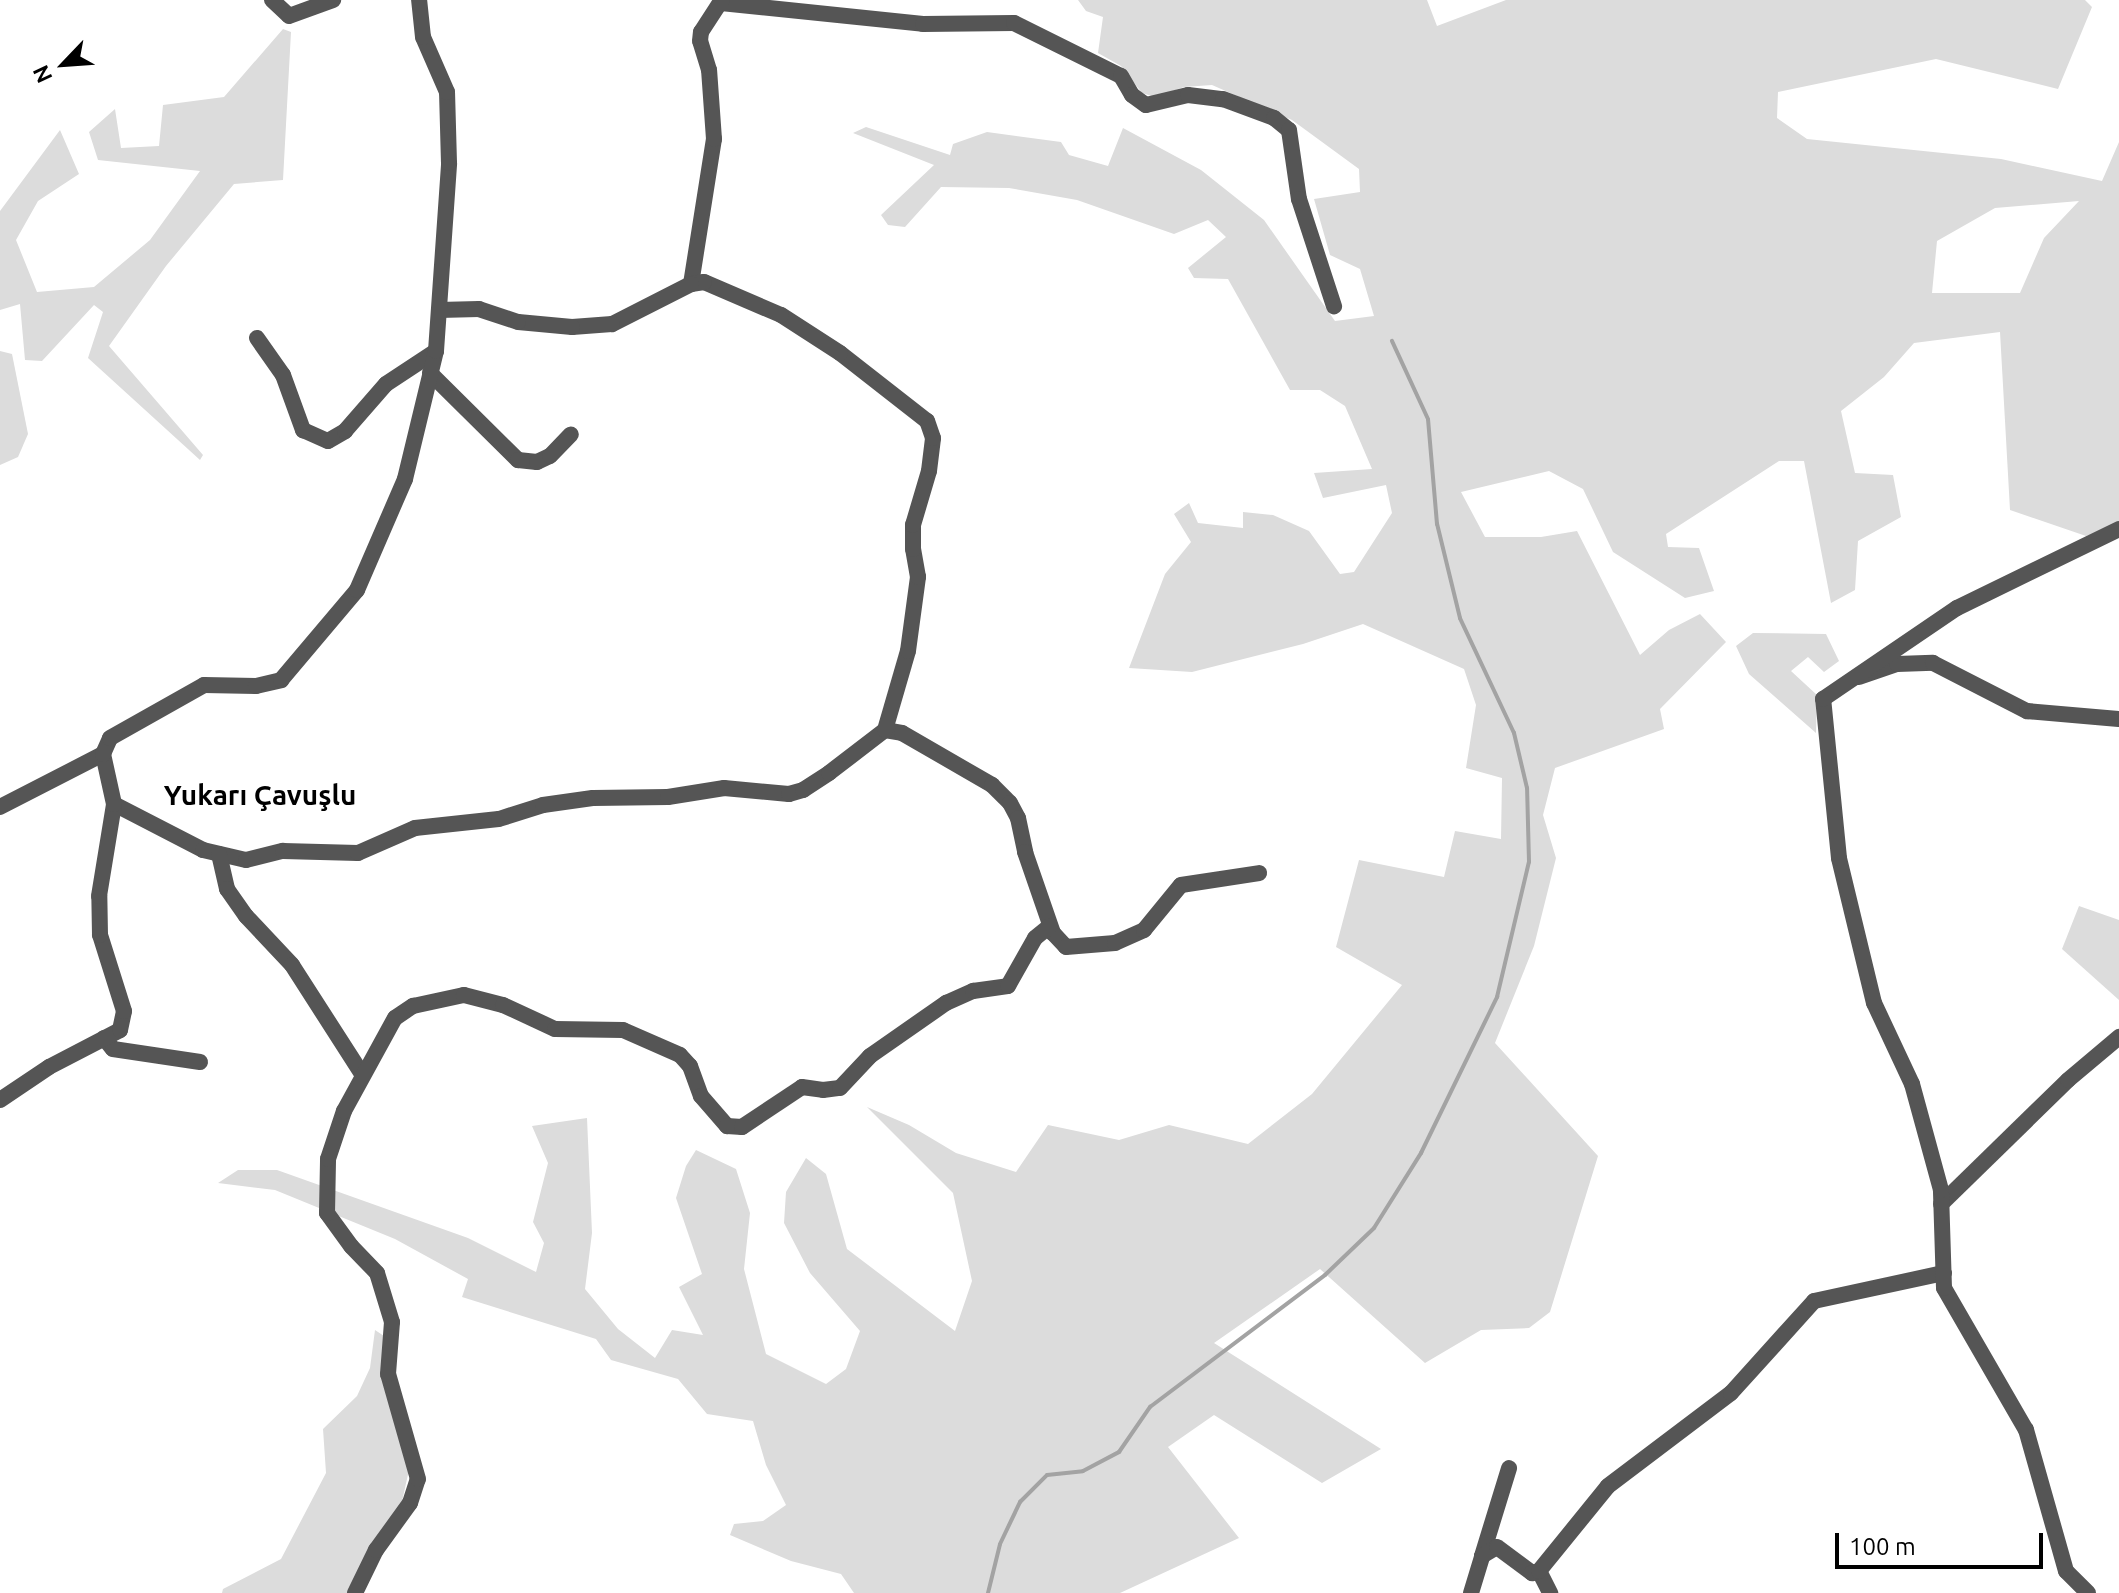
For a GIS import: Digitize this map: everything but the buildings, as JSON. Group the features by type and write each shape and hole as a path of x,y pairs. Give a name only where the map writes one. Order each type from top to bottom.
{"street":[{"path":"272,0 289,16 333,0"},
{"path":"0,1100 120,1030 124,1011 100,935 99,896 114,804 103,754 110,738 204,685 256,686 281,680 357,590 405,479 436,351 449,163 447,92 423,37 419,0"},
{"path":"691,284 714,139 709,70 700,41 701,32 722,1 923,24 1014,23 1121,76 1132,95 1146,105 1188,95 1223,99 1274,118 1289,130 1299,199 1334,306"},
{"path":"114,804 203,850 246,860 283,851 358,853 415,828 499,819 543,805 593,798 668,797 724,788 789,794 816,782 885,730 908,651 916,592 913,525 929,471 933,438 927,421 840,353 781,315 704,282 691,284 612,324 572,327 518,322 479,309 439,310"},
{"path":"257,338 283,375 303,430 328,441 345,431 386,384 436,351"},
{"path":"430,373 518,460 537,462 550,456 571,434"},
{"path":"2088,1593 2066,1571 2026,1430 1944,1288 1941,1190 1912,1084 1874,1003 1839,858 1823,699 1957,608 2119,529"},
{"path":"1853,679 1897,664 1933,663 2027,711 2119,719"},
{"path":"885,730 902,733 992,785 1010,803 1018,818 1025,852 1050,926 1066,947 1115,943 1144,930 1181,885 1259,873"},
{"path":"0,807 103,754"},
{"path":"219,854 227,889 246,916 292,965 362,1074"},
{"path":"355,1593 376,1550 410,1503 418,1479 388,1374 392,1322 377,1273 351,1246 327,1213 328,1159 362,1074 395,1018 413,1006 464,995 503,1005 555,1029 623,1030 680,1055 690,1066 701,1096 727,1126 742,1127 802,1087 823,1090 840,1088 870,1056 946,1003 982,988 1008,986 1035,938 1050,926"},
{"path":"1941,1204 2068,1080 2119,1037"},
{"path":"104,1038 113,1049 200,1062"},
{"path":"1482,1556 1497,1547 1532,1573 1539,1571 1608,1486 1731,1393 1814,1301 1944,1273"},
{"path":"1471,1593 1509,1468"},
{"path":"1539,1571 1550,1593"}],"shaded area":[{"path":"1078,0 1427,0 1437,26 1506,0 2085,0 2092,7 2058,89 1936,59 1778,92 1777,118 1807,139 2001,159 2102,181 2119,142 2119,528 2086,536 2010,510 2000,332 1914,343 1884,377 1841,411 1855,473 1893,475 1901,517 1858,541 1855,590 1831,603 1804,461 1779,461 1666,534 1668,547 1699,548 1714,591 1685,598 1613,552 1583,489 1549,471 1461,492 1485,537 1541,537 1577,531 1640,655 1669,630 1700,614 1726,642 1660,709 1664,729 1555,768 1543,815 1556,858 1534,946 1495,1043 1598,1156 1550,1312 1529,1328 1481,1330 1425,1363 1320,1269 1214,1343 1381,1449 1322,1483 1214,1415 1168,1447 1239,1538 1120,1593 854,1593 841,1574 791,1561 730,1535 734,1524 763,1521 786,1505 766,1465 753,1421 707,1414 678,1379 611,1360 596,1339 462,1297 468,1279 395,1239 275,1190 218,1183 238,1170 277,1170 468,1238 536,1272 544,1243 533,1222 548,1163 532,1126 587,1118 592,1233 585,1289 618,1329 655,1358 672,1330 703,1335 679,1287 702,1274 676,1198 686,1166 696,1150 736,1169 750,1213 744,1269 766,1354 826,1384 846,1369 860,1331 810,1273 784,1223 786,1192 806,1158 826,1174 847,1249 955,1331 972,1281 953,1193 867,1107 909,1125 956,1153 1016,1172 1048,1125 1119,1140 1169,1125 1248,1144 1312,1094 1402,985 1336,947 1359,860 1444,877 1455,831 1501,839 1502,778 1466,768 1476,705 1464,669 1363,624 1303,644 1192,672 1129,668 1165,574 1191,542 1174,514 1189,503 1198,523 1243,528 1243,512 1273,515 1309,531 1340,574 1354,572 1392,513 1386,485 1323,498 1314,473 1372,469 1345,406 1320,390 1290,390 1228,279 1194,278 1188,268 1226,237 1208,220 1174,234 1077,200 1009,188 941,187 905,227 888,225 881,215 934,165 853,133 866,127 950,155 953,144 987,132 1061,142 1069,155 1108,166 1123,128 1201,170 1264,220 1335,321 1374,316 1360,269 1330,255 1314,199 1360,192 1359,169 1292,120 1212,85 1184,87 1155,97 1142,93 1121,66 1098,53 1103,17 1086,11","holes":["2079,201 2044,238 2020,293 1932,293 1937,241 1995,208"]},
{"path":"283,29 291,32 283,180 234,184 166,266 109,346 203,455 200,460 88,358 103,312 94,305 42,361 25,360 20,304 0,310 0,211 60,130 79,174 38,201 16,240 37,292 94,287 150,240 200,171 98,160 89,132 115,109 121,148 159,146 163,105 224,97"},
{"path":"0,351 12,354 28,434 18,457 0,465"},
{"path":"1753,633 1826,634 1839,661 1824,672 1808,657 1791,671 1817,695 1816,733 1749,674 1736,646"},
{"path":"2079,906 2119,920 2119,1000 2062,949"},
{"path":"375,1330 384,1336 409,1470 401,1506 347,1593 222,1593 223,1589 281,1559 326,1473 323,1429 357,1396 370,1368"}],"waterway":[{"path":"988,1593 1000,1544 1020,1502 1047,1475 1083,1471 1119,1452 1150,1407 1325,1275 1374,1228 1421,1153 1497,997 1529,862 1527,788 1514,733 1460,618 1437,524 1428,419 1392,341"}],"district":[{"name":"Yukarı Çavuşlu","path":"260,795"}]}
